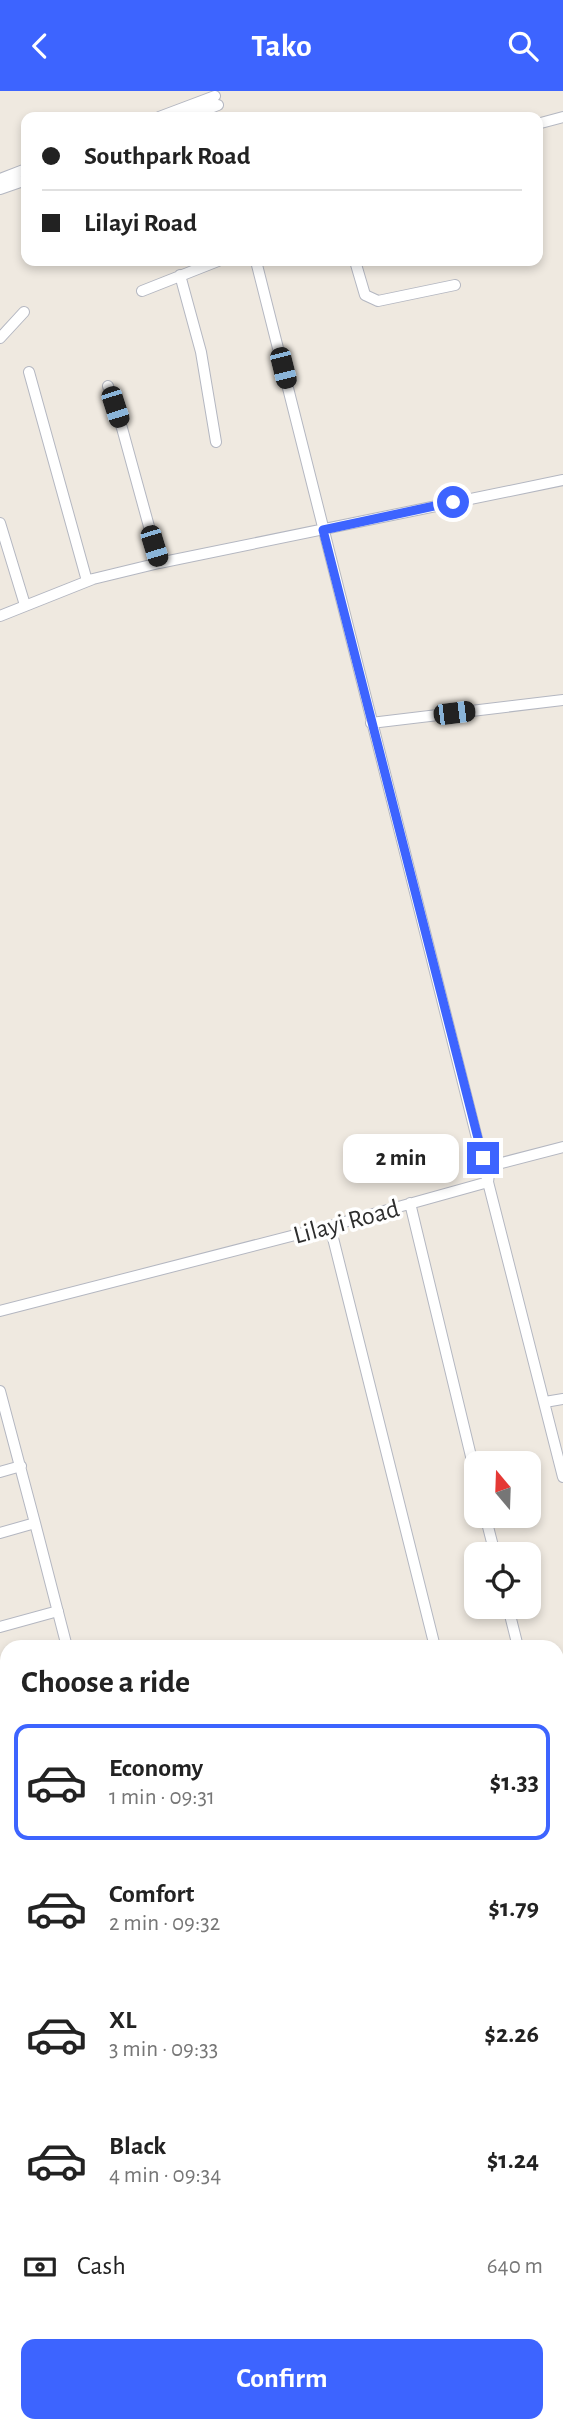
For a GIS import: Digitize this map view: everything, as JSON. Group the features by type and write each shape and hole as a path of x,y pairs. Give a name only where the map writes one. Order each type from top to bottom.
{"street":[{"path":"173,112 216,97"},
{"path":"194,112 216,97"},
{"path":"543,122 563,117"},
{"path":"0,179 21,171"},
{"path":"0,189 21,182"},
{"path":"142,291 204,266"},
{"path":"257,266 563,1477"},
{"path":"356,266 365,295 378,302 455,285"},
{"path":"180,275 201,352 216,442"},
{"path":"0,338 24,312"},
{"path":"29,372 87,582"},
{"path":"108,386 159,563"},
{"path":"0,616 87,582 159,563 563,480"},
{"path":"0,523 25,605"},
{"path":"371,723 563,700"},
{"path":"488,1182 490,1166 563,1147"},
{"name":"Lilayi Road","path":"0,1311 330,1226 488,1182"},
{"path":"410,1203 470,1451"},
{"path":"330,1226 433,1640"},
{"path":"0,1391 65,1640"},
{"path":"545,1402 563,1399"},
{"path":"0,1472 21,1466"},
{"path":"0,1533 35,1523"},
{"path":"0,1627 58,1611"},
{"path":"511,1619 516,1640"}],"route":[{"path":"453,502 323,530 483,1158"}]}
